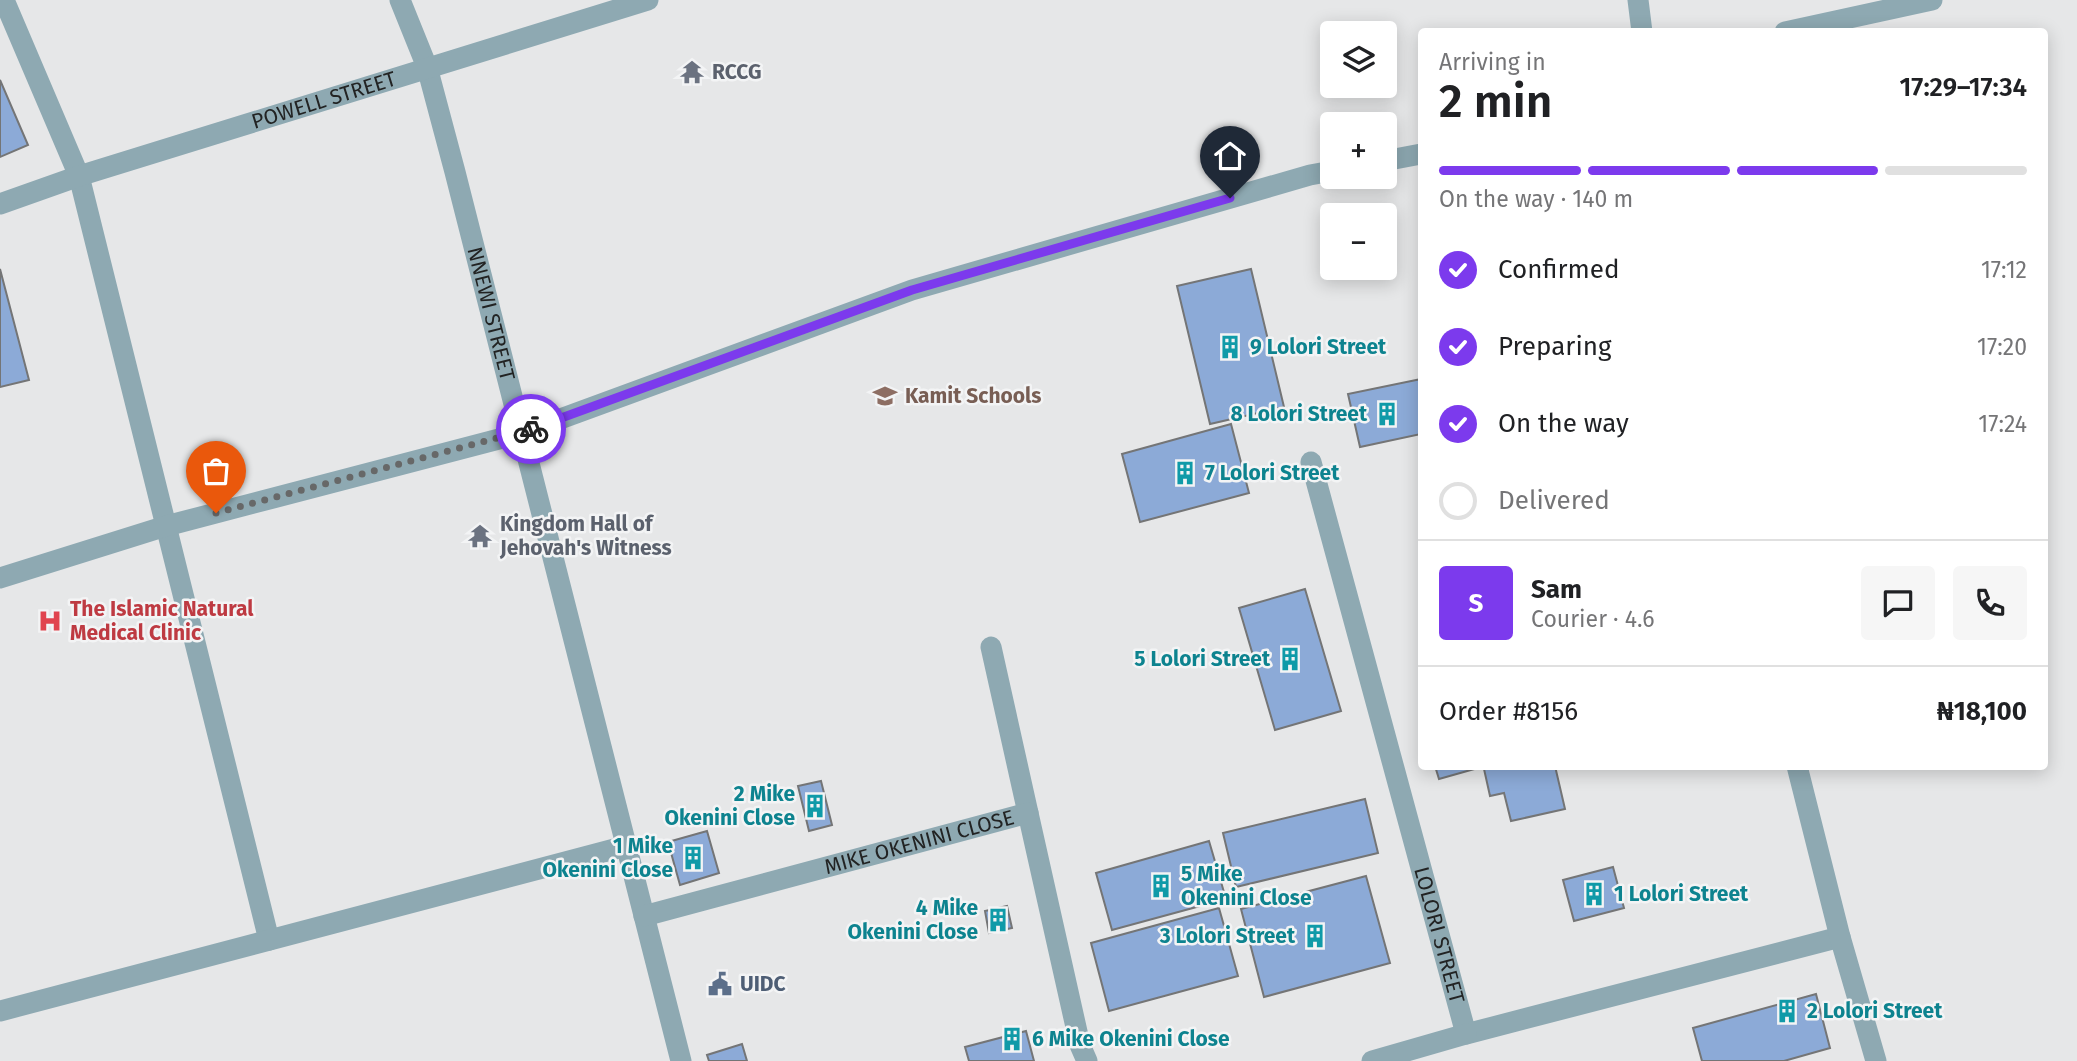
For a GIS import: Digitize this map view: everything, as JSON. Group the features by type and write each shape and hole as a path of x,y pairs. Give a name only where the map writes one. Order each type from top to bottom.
{"street":[{"path":"5,0 79,176 269,940"},
{"name":"NNEWI STREET","path":"400,0 427,67 681,1061"},
{"name":"POWELL STREET","path":"0,204 79,176 648,0"},
{"path":"1638,0 1642,28"},
{"path":"1804,28 1933,0"},
{"path":"1397,159 1418,155"},
{"path":"0,578 166,526 522,433 912,290 1320,173"},
{"name":"LOLORI STREET","path":"1311,461 1466,1034"},
{"path":"991,648 1028,813"},
{"path":"1798,770 1840,937 1876,1061"},
{"name":"MIKE OKENINI CLOSE","path":"644,916 1028,813 1080,1045 1087,1061"},
{"path":"0,1011 626,846"},
{"path":"1372,1061 1840,937"}],"building":[{"path":"0,80 28,145 0,157"},
{"path":"0,269 29,380 0,387"},
{"name":"9 Lolori Street","path":"1251,269 1284,407 1210,424 1177,286"},
{"name":"8 Lolori Street","path":"1418,380 1418,435 1360,447 1348,394"},
{"name":"7 Lolori Street","path":"1231,424 1249,493 1140,522 1122,454"},
{"name":"5 Lolori Street","path":"1305,589 1341,711 1275,730 1239,608"},
{"path":"1436,770 1471,770 1439,779"},
{"path":"1484,770 1556,770 1565,809 1511,821 1504,793 1490,796"},
{"name":"2 Mike Okenini Close","path":"821,781 832,825 809,831 798,786"},
{"name":"3 Lolori Street","path":"1365,799 1378,853 1236,887 1223,833"},
{"name":"1 Mike Okenini Close","path":"707,831 719,873 680,885 668,842"},
{"name":"5 Mike Okenini Close","path":"1209,841 1226,899 1112,930 1096,873"},
{"name":"1 Lolori Street","path":"1613,867 1624,908 1574,921 1563,880"},
{"name":"3 Lolori Street","path":"1366,876 1390,963 1264,997 1241,909"},
{"name":"4 Mike Okenini Close","path":"1007,906 1012,928 989,933 985,911"},
{"path":"1219,908 1238,976 1109,1011 1091,943"},
{"name":"2 Lolori Street","path":"1816,994 1830,1048 1784,1061 1702,1061 1693,1028"},
{"name":"6 Mike Okenini Close","path":"1026,1031 1034,1061 969,1061 965,1047"},
{"path":"742,1044 747,1061 709,1061 707,1055"}],"way so far":[{"path":"216,513 531,429"}],"place":[{"name":"RCCG","path":"692,72"},
{"name":"9 Lolori Street","path":"1230,347"},
{"name":"Kamit Schools","path":"885,396"},
{"name":"8 Lolori Street","path":"1387,414"},
{"name":"7 Lolori Street","path":"1185,473"},
{"name":"Kingdom Hall of Jehovah's Witness","path":"480,536"},
{"name":"The Islamic Natural Medical Clinic","path":"50,621"},
{"name":"5 Lolori Street","path":"1290,659"},
{"name":"2 Mike Okenini Close","path":"815,806"},
{"name":"1 Mike Okenini Close","path":"693,858"},
{"name":"5 Mike Okenini Close","path":"1161,886"},
{"name":"1 Lolori Street","path":"1594,894"},
{"name":"4 Mike Okenini Close","path":"998,920"},
{"name":"3 Lolori Street","path":"1315,936"},
{"name":"UIDC","path":"720,984"},
{"name":"2 Lolori Street","path":"1787,1011"},
{"name":"6 Mike Okenini Close","path":"1012,1039"}],"route":[{"path":"531,429 912,290 1230,198"}]}
